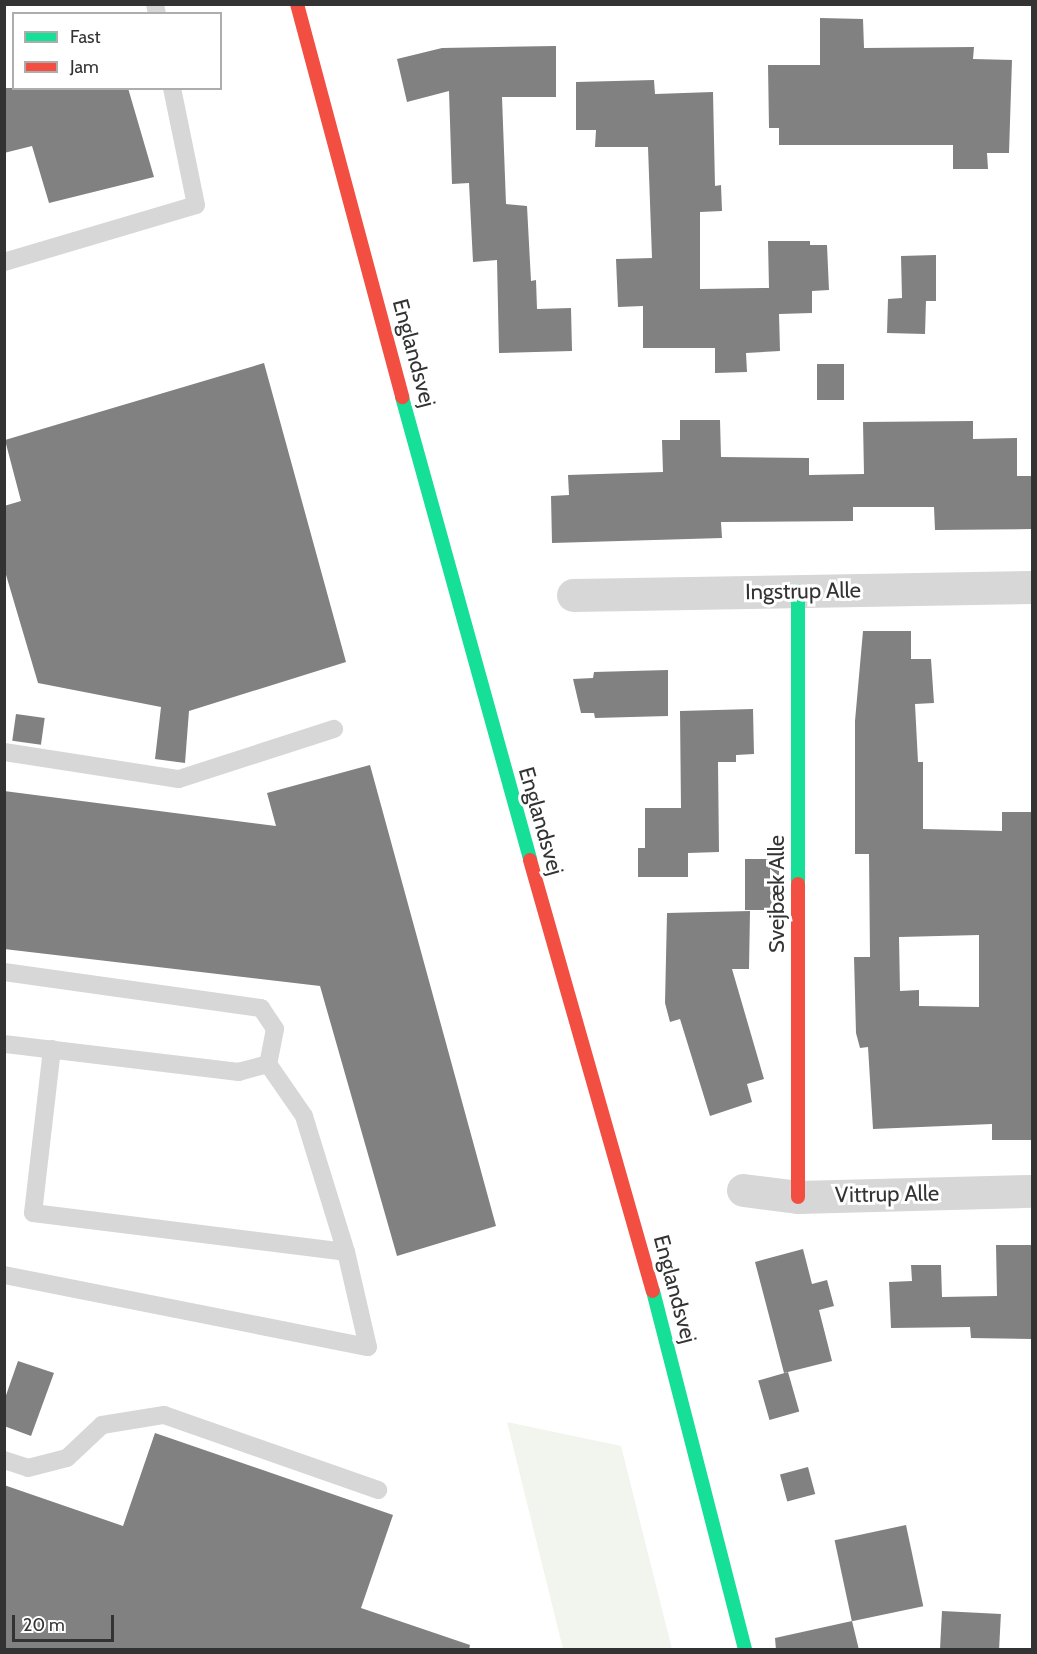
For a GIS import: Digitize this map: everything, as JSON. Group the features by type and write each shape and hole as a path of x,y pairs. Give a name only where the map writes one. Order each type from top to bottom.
{"main road":[{"name":"Englandsvej","path":"297,4 482,697 632,1205 745,1650"},
{"name":"Svejbæk Alle","path":"798,591 798,1197"}],"street":[{"name":"Ingstrup Alle","path":"573,595 1032,587"},
{"name":"Vittrup Alle","path":"743,1190 798,1197 1032,1191"}],"lane":[{"path":"4,262 196,205 172,90"},
{"path":"4,752 179,778 334,729"},
{"path":"4,972 261,1008 275,1029 268,1064 304,1116 346,1252 368,1347 4,1275"},
{"path":"4,1044 239,1072 268,1064"},
{"path":"52,1049 33,1213 346,1252"},
{"path":"4,1460 28,1468 67,1458 102,1425 164,1415 378,1490"}],"shaded area":[{"path":"507,1422 621,1446 672,1649 563,1649"}],"building":[{"path":"820,18 863,19 864,48 974,47 973,59 1012,60 1009,153 987,153 988,169 953,169 953,145 779,145 779,128 769,128 768,65 820,65"},
{"path":"556,46 556,97 502,97 506,204 527,206 531,281 536,280 537,309 571,308 572,351 499,353 497,260 473,262 469,183 452,184 449,91 407,102 397,59 442,48"},
{"path":"654,80 655,94 713,92 715,186 721,185 722,211 700,212 700,289 769,288 768,241 810,241 810,245 827,245 829,290 812,291 812,313 779,314 780,351 746,353 747,372 715,373 715,348 643,348 643,306 618,307 616,259 652,258 648,147 595,147 596,130 576,130 576,82"},
{"path":"4,88 12,88 12,90 129,90 154,177 49,203 32,146 4,153"},
{"path":"936,255 936,301 926,301 925,334 887,333 888,299 902,298 901,256"},
{"path":"264,363 346,662 189,711 185,763 155,759 161,707 38,683 4,568 4,506 21,501 5,440"},
{"path":"817,364 844,364 844,400 817,400"},
{"path":"680,420 720,420 721,457 809,458 809,475 864,474 863,422 973,421 973,439 1017,438 1017,476 1032,476 1032,529 935,530 934,507 853,507 853,521 721,522 722,538 552,543 551,496 569,495 568,475 663,472 662,440 680,440"},
{"path":"863,631 911,631 911,659 931,659 934,703 915,704 918,762 923,762 923,829 1002,831 1002,812 1032,812 1032,1140 992,1140 992,1124 873,1129 868,1047 860,1048 856,1033 854,957 870,957 869,854 855,854 855,721","holes":["979,935 979,1007 919,1006 919,990 900,991 899,937"]},
{"path":"668,670 668,716 595,718 594,713 581,713 573,679 593,678 594,672"},
{"path":"753,709 754,754 736,755 736,762 718,762 719,852 688,853 688,877 638,877 638,848 645,848 645,808 681,808 680,711"},
{"path":"16,714 45,718 41,745 12,741"},
{"path":"370,765 496,1226 397,1256 320,986 4,949 4,791 276,826 267,793"},
{"path":"745,859 779,859 779,910 745,910"},
{"path":"750,911 749,969 732,969 764,1079 747,1084 752,1102 710,1116 680,1019 670,1022 665,1003 667,913"},
{"path":"996,1245 1032,1245 1032,1339 971,1338 970,1327 891,1328 889,1282 912,1281 911,1265 941,1265 942,1297 997,1296"},
{"path":"803,1249 812,1284 827,1280 834,1306 819,1310 832,1361 784,1373 755,1262"},
{"path":"18,1361 54,1373 31,1436 4,1426 4,1401"},
{"path":"788,1372 799,1411 770,1420 758,1381"},
{"path":"155,1433 393,1515 361,1608 470,1645 469,1650 4,1650 4,1485 123,1526"},
{"path":"808,1467 815,1494 787,1502 780,1475"},
{"path":"906,1525 923,1606 852,1621 835,1540"},
{"path":"942,1611 1001,1614 999,1650 940,1650"},
{"path":"852,1621 859,1650 776,1650 775,1638"}],"traffic: fast":[{"path":"402,397 530,860"},
{"path":"798,591 798,884"},
{"path":"653,1291 745,1650"}],"traffic: jam":[{"path":"297,4 402,397"},
{"path":"530,860 653,1291"},
{"path":"798,884 798,1197"}]}
